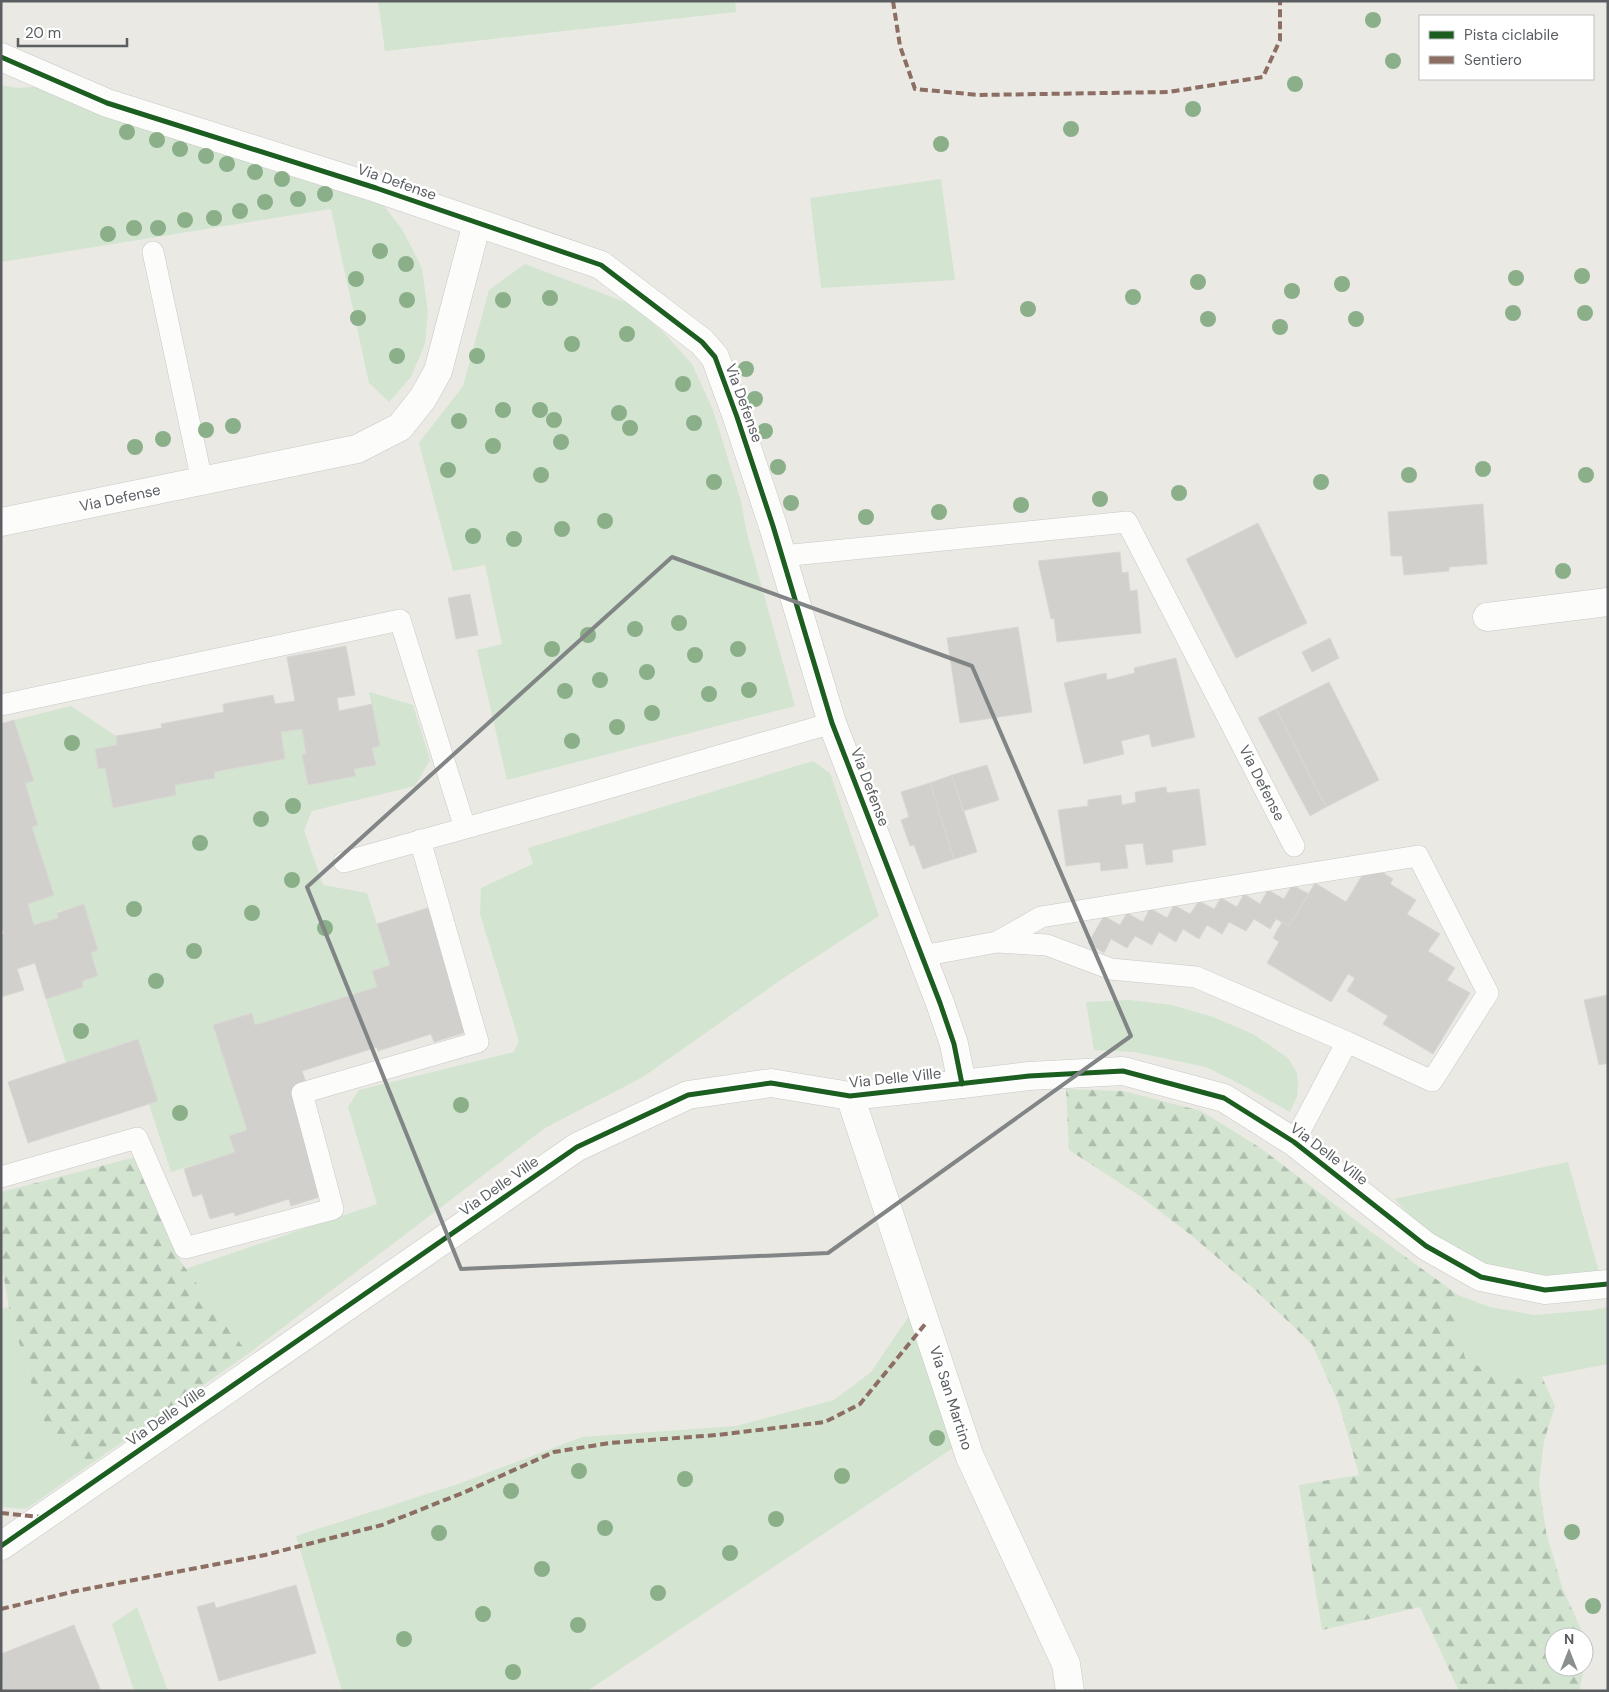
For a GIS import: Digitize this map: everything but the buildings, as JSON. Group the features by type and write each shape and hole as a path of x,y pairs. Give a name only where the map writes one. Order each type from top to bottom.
{"street":[{"name":"Via Defense","path":"1,57 107,103 376,188 601,265 702,342 714,358 734,408 782,556 832,723 954,1044 962,1084"},
{"name":"Via Defense","path":"1,522 357,449 400,427 423,398 438,371 478,223"},
{"path":"1487,617 1608,602"},
{"name":"Via Delle Ville","path":"1,1546 577,1147 688,1094 771,1083 850,1096 1028,1076 1123,1072 1224,1098 1294,1142 1426,1246 1481,1277 1545,1290 1608,1284"},
{"name":"Via San Martino","path":"850,1096 970,1457 1066,1664 1070,1691"}],"lane":[{"path":"153,252 202,481"},
{"name":"Via Defense","path":"782,556 1127,522 1294,846"},
{"path":"1,705 400,620 465,828"},
{"path":"344,862 832,723"},
{"path":"1,1177 137,1138 184,1248 334,1208 302,1093 478,1042 420,840"},
{"path":"922,956 997,942 1047,945 1111,969 1196,977 1432,1081 1488,993 1418,856 1041,917 997,942"},
{"path":"1294,1142 1347,1042"}],"highlighted area":[{"path":"672,557 972,666 1131,1036 828,1253 461,1269 307,887"}],"green space":[{"path":"378,1 735,1 736,12 385,51"},
{"path":"1,85 17,88 44,86 384,206 402,229 422,268 428,312 425,344 411,377 389,402 369,383 331,209 1,262"},
{"path":"941,179 955,280 821,288 810,198"},
{"path":"525,264 633,305 665,334 692,364 713,410 741,501 747,534 795,706 507,780 477,650 502,644 485,565 453,571 419,443 463,386 489,290"},
{"path":"369,692 413,705 430,760 415,786 312,811 304,830 323,885 367,893 390,965 372,971 377,987 255,1025 252,1014 213,1025 247,1130 229,1136 235,1152 171,1172 149,1104 158,1101 138,1039 66,1063 46,999 83,987 82,981 98,976 91,953 98,950 84,904 57,912 58,918 34,925 28,904 54,895 32,827 38,824 25,783 34,781 14,720 71,706 116,736 117,745 95,750 98,769 105,768 113,808 176,795 175,785 215,778 214,772 285,759 281,732 302,729 306,754 302,755 308,785 356,776 354,769 375,765 372,748 380,746"},
{"path":"813,761 830,773 879,916 785,977 643,1077 545,1128 248,1354 185,1269 377,1204 348,1107 359,1090 514,1052 519,1041 480,914 481,888 533,864 528,848"},
{"path":"1129,1000 1172,1005 1213,1017 1253,1034 1288,1058 1297,1073 1298,1085 1297,1096 1290,1112 1206,1067 1134,1052 1094,1050 1086,1002"},
{"path":"1066,1089 1123,1091 1201,1111 1259,1147 1458,1295 1458,1329 1465,1358 1488,1372 1526,1380 1542,1377 1555,1406 1544,1441 1539,1483 1546,1532 1562,1587 1580,1627 1544,1627 1544,1677 1582,1677 1579,1691 1459,1691 1420,1607 1322,1630 1299,1485 1359,1475 1339,1404 1312,1344 1253,1288 1192,1236 1140,1196 1069,1150"},
{"path":"140,1156 178,1258 248,1354 85,1468 46,1426 28,1374 9,1307 1,1262 1,1192"},
{"path":"1568,1162 1599,1272 1559,1276 1538,1275 1498,1268 1478,1261 1436,1239 1394,1199"},
{"path":"1458,1295 1490,1307 1534,1315 1608,1307 1608,1364 1526,1380 1488,1372 1465,1358 1458,1329"},
{"path":"9,1307 28,1374 46,1426 85,1468 26,1509 1,1507 1,1309"},
{"path":"911,1313 953,1448 587,1691 342,1691 296,1536 461,1483 582,1437 736,1426 834,1400 871,1372"},
{"path":"137,1607 168,1691 134,1691 112,1624"}],"marked path":[{"path":"893,1 900,46 915,89 979,95 1169,92 1263,77 1280,40 1280,1"},
{"path":"1,1609 76,1591 265,1555 382,1525 465,1492 554,1452 610,1443 717,1435 825,1422 860,1404 926,1323"},
{"path":"1,1513 41,1517"}],"cycle path":[{"path":"1,57 107,103 376,188 601,265 702,342 715,357 737,417 773,526 832,723 940,1003 954,1044 962,1084"},
{"path":"1,1546 577,1147 688,1095 771,1083 850,1096 1029,1076 1123,1071 1224,1098 1294,1142 1426,1246 1481,1277 1545,1290 1608,1284"}]}
